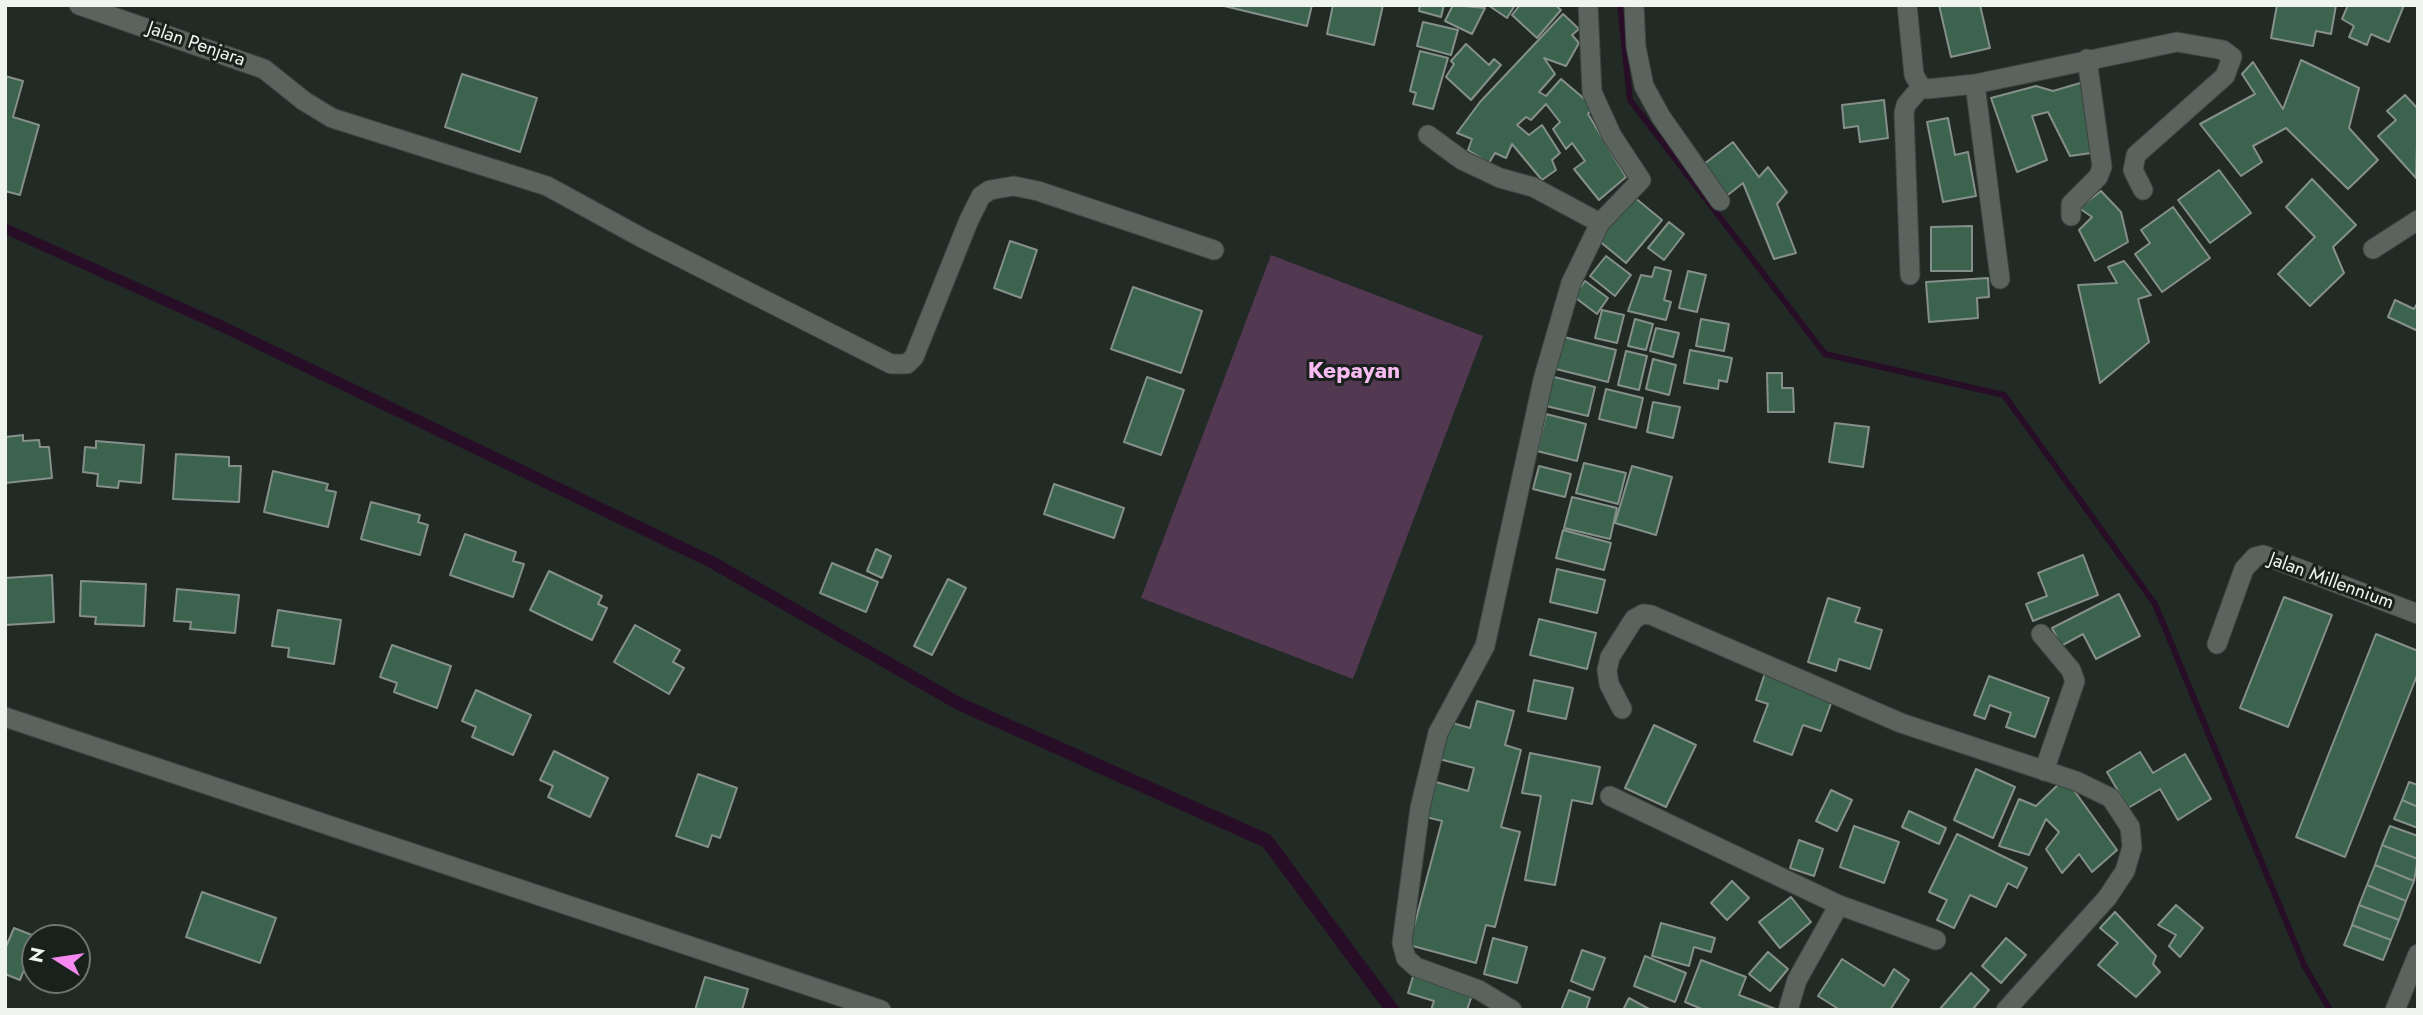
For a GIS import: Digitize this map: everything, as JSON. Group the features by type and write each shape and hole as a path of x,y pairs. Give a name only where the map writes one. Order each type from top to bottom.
{"street":[{"name":"Jalan Penjara","path":"79,5 264,69 304,101 332,118 547,186 826,333 899,366 907,364 914,357 969,220 981,196 990,190 1014,186 1038,191 1214,250"},
{"path":"1512,1010 1479,990 1416,967 1406,958 1402,943 1420,808 1438,733 1468,683 1485,646 1544,380 1571,283 1600,223 1641,180 1612,136 1592,92 1588,5"},
{"path":"1634,5 1636,47 1644,86 1661,117 1720,201"},
{"path":"1907,5 1914,75 1922,87 1933,90 1975,84 2177,42 2210,46 2223,50 2232,57 2225,76 2136,155 2133,170 2143,190"},
{"path":"2071,216 2071,204 2098,177 2102,167 2087,59"},
{"path":"1975,84 2000,279"},
{"path":"1910,275 1904,113 1906,105 1922,87"},
{"path":"1427,135 1462,160 1500,178 1533,187 1600,223"},
{"path":"2373,249 2418,220"},
{"name":"Jalan Millennium","path":"2217,644 2244,569 2255,557 2263,555 2418,614"},
{"path":"1622,709 1609,684 1607,670 1625,631 1643,614 1901,723 2095,788 2111,798 2130,827 2132,847 2125,871 2107,898 2006,1010"},
{"path":"2042,634 2071,670 2075,681 2044,771"},
{"path":"5,718 881,1010"},
{"path":"1610,796 1839,905 1936,940"},
{"path":"1788,1010 1797,980 1839,905"},
{"path":"2395,1010 2418,954"}],"shaded area":[{"path":"5,223 219,319 715,557 960,697 1271,835 1401,1010 1384,1010 1263,847 955,709 710,568 215,329 5,234"},
{"path":"1271,255 1483,336 1353,679 1141,598"}],"building":[{"path":"1220,5 1312,5 1307,26"},
{"path":"1333,5 1383,5 1374,45 1327,34"},
{"path":"1420,5 1444,5 1441,17 1419,11"},
{"path":"1453,5 1485,8 1472,34 1445,21"},
{"path":"1488,5 1515,5 1507,18"},
{"path":"1520,5 1555,5 1561,10 1537,38 1512,15"},
{"path":"1939,5 1980,5 1990,48 1951,57"},
{"path":"2277,5 2336,5 2331,34 2316,31 2313,46 2271,38"},
{"path":"2348,5 2404,5 2389,42 2371,34 2367,45 2349,37 2354,26 2342,19"},
{"path":"1563,14 1579,29 1572,35 1579,43 1566,66 1544,58 1555,74 1539,92 1546,96 1561,79 1594,107 1588,114 1626,177 1599,200 1574,169 1585,161 1572,143 1566,149 1553,129 1560,122 1546,104 1531,120 1526,117 1517,125 1529,135 1542,125 1560,153 1552,160 1556,170 1542,180 1512,144 1506,158 1495,153 1489,163 1468,150 1472,139 1457,133 1480,102"},
{"path":"1423,22 1458,30 1451,55 1417,46"},
{"path":"1466,44 1489,65 1494,59 1501,65 1471,100 1446,77 1454,64 1451,61"},
{"path":"1420,51 1448,58 1433,109 1413,104 1416,93 1410,91"},
{"path":"2301,60 2359,88 2349,128 2378,160 2348,189 2286,128 2253,146 2262,162 2241,176 2200,124 2255,94 2242,74 2253,62 2283,109"},
{"path":"462,74 537,98 520,152 445,127"},
{"path":"5,76 23,81 13,117 39,125 20,195 5,191"},
{"path":"2087,81 2098,152 2070,156 2048,112 2032,116 2047,160 2017,172 1991,98 2036,86 2053,91"},
{"path":"2405,95 2418,109 2416,178 2378,136 2396,120 2387,111"},
{"path":"1884,100 1888,138 1860,142 1858,126 1844,128 1842,105"},
{"path":"1948,118 1955,155 1968,152 1976,196 1943,202 1927,122"},
{"path":"1733,142 1759,177 1768,167 1787,192 1777,204 1796,253 1774,259 1743,183 1724,198 1704,164"},
{"path":"2219,170 2251,213 2210,243 2178,200"},
{"path":"2312,179 2356,225 2333,247 2344,273 2310,306 2278,274 2315,237 2286,207"},
{"path":"2101,191 2121,212 2128,242 2095,261 2079,230 2092,217 2079,208"},
{"path":"1634,197 1662,220 1626,263 1598,240"},
{"path":"2173,207 2210,258 2162,292 2135,254 2150,243 2141,230"},
{"path":"1669,222 1684,234 1664,260 1648,248"},
{"path":"1972,226 1972,271 1931,271 1931,227"},
{"path":"1010,241 1037,250 1021,298 994,288"},
{"path":"1606,256 1631,275 1615,296 1590,276"},
{"path":"2124,261 2151,295 2138,299 2149,342 2100,383 2078,285 2117,283 2108,267"},
{"path":"1655,267 1671,271 1664,300 1671,302 1666,320 1628,311 1641,275 1652,277"},
{"path":"1688,271 1706,275 1697,312 1679,308"},
{"path":"1988,278 1989,297 1977,298 1978,318 1929,322 1926,282"},
{"path":"1585,281 1608,298 1597,314 1573,296"},
{"path":"1133,287 1202,311 1181,373 1111,349"},
{"path":"2395,300 2414,309 2418,302 2418,331 2388,317"},
{"path":"1602,310 1624,315 1617,343 1595,338"},
{"path":"1635,319 1653,324 1646,350 1628,346"},
{"path":"1701,319 1729,324 1724,351 1696,346"},
{"path":"1656,328 1679,333 1673,357 1650,351"},
{"path":"1560,336 1616,350 1608,382 1552,368"},
{"path":"1690,350 1732,358 1727,382 1719,380 1718,389 1684,383"},
{"path":"1626,351 1647,356 1639,390 1618,385"},
{"path":"1653,359 1676,365 1669,395 1646,389"},
{"path":"1767,373 1782,373 1782,388 1793,388 1794,412 1768,412"},
{"path":"1550,376 1595,387 1588,416 1542,405"},
{"path":"1147,377 1184,390 1161,455 1124,442"},
{"path":"1606,389 1643,398 1636,428 1599,419"},
{"path":"1653,402 1680,407 1673,438 1647,432"},
{"path":"1546,414 1586,424 1577,461 1537,451"},
{"path":"1835,423 1869,427 1863,467 1829,462"},
{"path":"23,435 23,441 39,440 40,447 49,447 52,478 5,483 5,437"},
{"path":"96,441 144,445 141,483 119,481 118,488 97,486 98,474 83,472 85,447 96,448"},
{"path":"176,454 229,457 229,466 241,466 239,502 173,499"},
{"path":"1584,463 1626,473 1618,504 1576,493"},
{"path":"1539,466 1571,474 1565,497 1533,489"},
{"path":"1632,466 1672,477 1656,535 1615,523"},
{"path":"273,471 328,484 326,490 336,492 328,527 264,512"},
{"path":"1054,484 1124,508 1114,538 1044,514"},
{"path":"1572,497 1617,508 1610,539 1564,528"},
{"path":"371,502 420,515 418,522 428,525 420,555 361,539"},
{"path":"1563,530 1611,543 1604,570 1556,558"},
{"path":"465,534 516,552 513,561 524,564 513,597 450,575"},
{"path":"876,549 891,556 882,578 867,571"},
{"path":"2083,555 2098,595 2033,621 2026,604 2047,596 2038,573"},
{"path":"832,563 878,582 866,612 820,593"},
{"path":"1557,569 1605,580 1597,613 1550,602"},
{"path":"549,571 602,596 598,604 607,608 592,640 530,610"},
{"path":"52,575 54,622 5,625 5,578"},
{"path":"948,579 966,588 932,655 914,646"},
{"path":"81,581 146,584 144,626 95,624 96,617 80,616"},
{"path":"177,589 239,595 235,633 190,629 191,622 174,621"},
{"path":"2119,594 2140,636 2096,659 2083,634 2061,646 2052,628"},
{"path":"2284,597 2332,615 2288,727 2240,708"},
{"path":"1828,598 1860,608 1855,622 1882,630 1870,669 1839,659 1836,671 1808,662"},
{"path":"278,610 341,620 334,664 288,657 289,648 272,646"},
{"path":"1539,619 1596,633 1587,669 1530,655"},
{"path":"635,625 680,650 673,662 684,668 669,694 614,662"},
{"path":"2376,634 2418,651 2418,673 2345,857 2296,837"},
{"path":"392,645 451,666 437,708 394,692 397,683 380,677"},
{"path":"1765,673 1833,698 1821,731 1803,725 1792,755 1754,741 1768,704 1756,700"},
{"path":"1989,676 2049,698 2035,737 2006,727 2011,713 1990,705 1985,719 1974,715"},
{"path":"1534,680 1573,688 1566,719 1528,711"},
{"path":"476,690 531,715 513,755 472,737 476,727 462,721"},
{"path":"1477,701 1514,711 1505,745 1521,750 1501,827 1520,832 1495,927 1486,925 1476,963 1409,945 1442,821 1426,817 1436,782 1468,791 1474,768 1439,759 1449,722 1470,728"},
{"path":"1654,725 1696,745 1666,807 1625,788"},
{"path":"554,751 608,778 590,817 548,797 553,786 540,780"},
{"path":"2140,752 2153,773 2185,754 2211,799 2178,820 2160,789 2128,808 2107,772"},
{"path":"1530,753 1600,767 1592,804 1572,800 1555,885 1525,880 1541,796 1522,793"},
{"path":"1976,769 2015,787 1993,838 1954,820"},
{"path":"698,774 737,788 720,838 712,835 708,847 676,836"},
{"path":"2065,778 2117,850 2092,872 2079,854 2062,873 2046,849 2059,832 2046,819 2029,855 1999,846 2019,799 2036,806"},
{"path":"2409,782 2418,785 2418,807 2402,800"},
{"path":"1831,790 1852,800 1837,831 1816,821"},
{"path":"2402,800 2418,807 2418,828 2394,819"},
{"path":"1909,811 1946,828 1939,844 1902,827"},
{"path":"1854,826 1899,842 1884,883 1840,867"},
{"path":"2390,826 2418,836 2418,859 2382,845"},
{"path":"1957,834 2027,868 2017,888 2008,883 1996,907 1970,895 1954,928 1937,920 1947,900 1929,892"},
{"path":"1799,840 1823,849 1814,876 1790,868"},
{"path":"2382,845 2418,859 2414,881 2375,865"},
{"path":"2375,865 2414,881 2406,901 2367,885"},
{"path":"1732,881 1749,898 1727,920 1711,903"},
{"path":"2367,885 2406,901 2399,920 2359,905"},
{"path":"202,892 276,918 260,963 186,937"},
{"path":"1791,897 1811,922 1780,948 1759,922"},
{"path":"2176,905 2203,928 2180,957 2169,946 2176,935 2158,925"},
{"path":"2359,905 2399,920 2391,940 2352,925"},
{"path":"2115,912 2156,956 2153,964 2160,972 2136,997 2098,965 2118,943 2100,928"},
{"path":"1661,923 1715,938 1711,952 1694,947 1689,966 1652,956"},
{"path":"2352,925 2391,940 2383,960 2344,945"},
{"path":"14,928 21,931 20,980 5,974 5,949"},
{"path":"1493,938 1527,947 1517,983 1484,974"},
{"path":"2006,938 2026,955 2001,983 1982,966"},
{"path":"1582,950 1605,958 1593,990 1571,981"},
{"path":"1768,952 1788,969 1770,991 1749,974"},
{"path":"1645,956 1686,973 1675,1002 1634,986"},
{"path":"1842,959 1884,986 1894,969 1909,980 1890,1010 1840,1010 1818,996"},
{"path":"1701,960 1746,977 1739,995 1778,1010 1704,1010 1685,1002"},
{"path":"1415,970 1474,989 1467,1010 1431,1010 1434,1001 1408,993"},
{"path":"1971,973 1989,990 1972,1010 1939,1010"},
{"path":"705,977 748,989 742,1010 695,1010"},
{"path":"1569,990 1590,998 1586,1010 1561,1010"},
{"path":"1629,998 1651,1010 1623,1010"}],"waterway":[{"path":"1620,5 1630,100 1825,354 2004,395 2155,604 2304,965 2330,1010"}],"district":[{"name":"Kepayan","path":"1354,372"}]}
